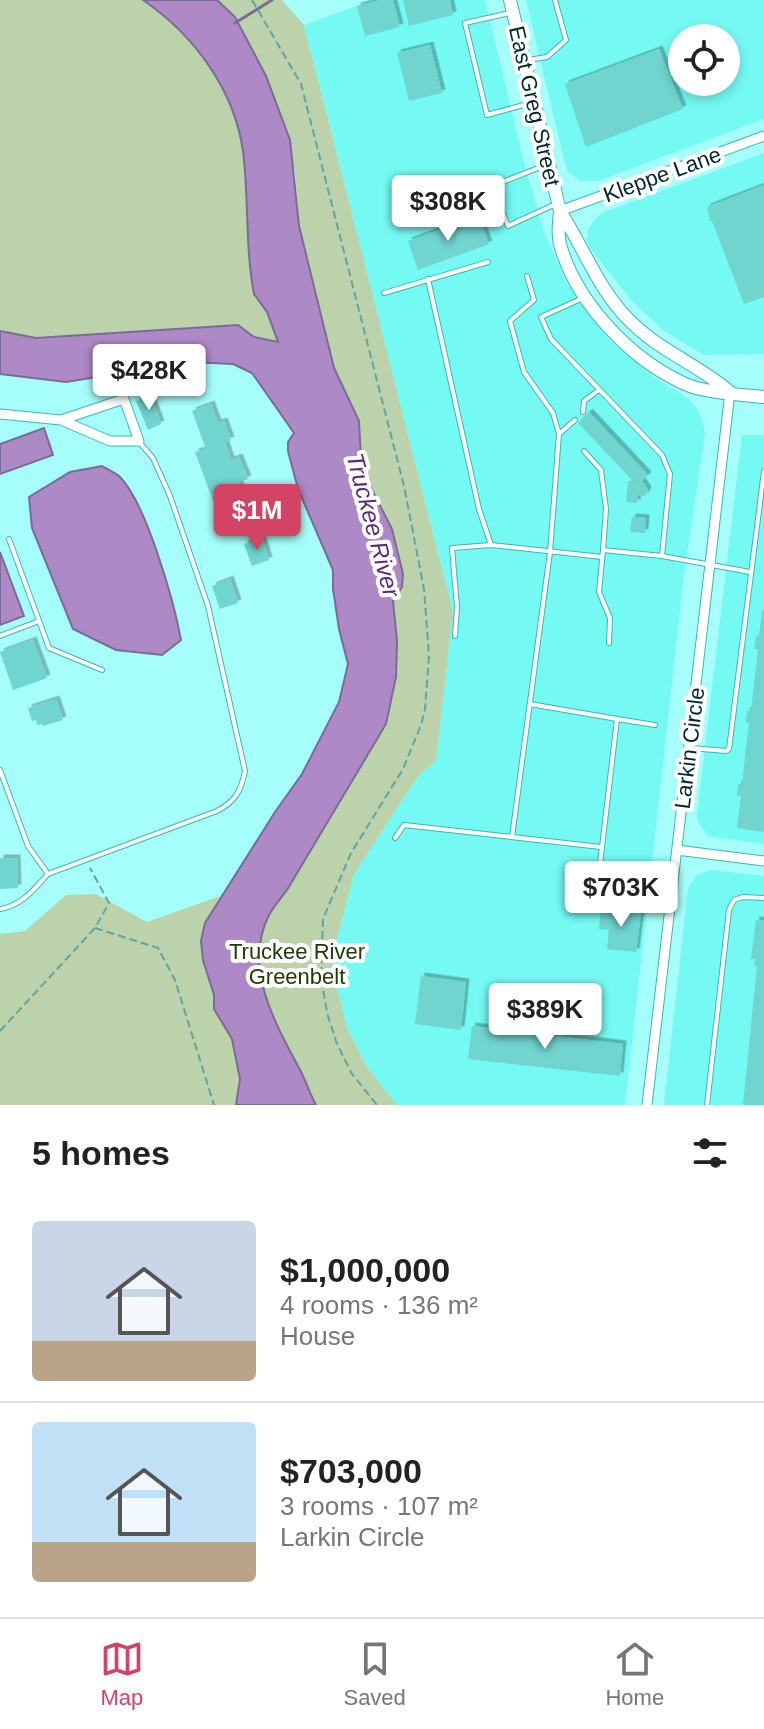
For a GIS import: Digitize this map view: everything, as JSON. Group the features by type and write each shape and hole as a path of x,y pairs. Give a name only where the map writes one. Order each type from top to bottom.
{"main road":[{"name":"East Greg Street","path":"511,6 559,207 596,278 629,320 661,347 712,376 730,392"},
{"name":"East Greg Street","path":"559,207 561,248 586,297 614,332 649,362 692,387 764,397"}],"street":[{"name":"Kleppe Lane","path":"559,207 764,136"},
{"name":"Larkin Circle","path":"647,1105 730,392"},
{"path":"0,414 61,420 110,441 139,441 124,399 61,420"},
{"path":"677,850 764,861"}],"lane":[{"path":"524,61 547,57 566,40 555,0"},
{"path":"511,6 465,23 487,115 534,102"},
{"path":"548,164 492,186 508,226 559,207"},
{"path":"384,293 488,262"},
{"path":"512,837 550,552 559,434 553,413 524,372 510,321 534,300 527,276"},
{"path":"428,279 479,509 491,545"},
{"path":"586,297 541,317 551,339 662,455 670,474 662,556"},
{"path":"583,412 584,401 599,390"},
{"path":"559,434 575,420"},
{"path":"0,909 11,907 25,898 48,874 217,811 231,803 241,791 245,771 208,606 159,470 139,441"},
{"path":"584,451 601,470 606,509 599,592 610,618 609,643"},
{"path":"689,748 729,749 764,471"},
{"path":"9,539 49,648 102,670"},
{"path":"455,636 457,607 452,548 491,545 602,557"},
{"path":"603,550 662,556 750,572"},
{"path":"0,636 39,621"},
{"path":"530,704 655,725"},
{"path":"597,890 617,719"},
{"path":"0,770 28,846 48,874"},
{"path":"395,838 404,825 602,847"},
{"path":"707,1105 729,910 734,900 764,898"}],"path":[{"path":"252,0 301,84 404,486 424,589 429,656 421,725 403,769 351,853 323,919 321,976 327,1013 337,1044 352,1074 377,1105"},
{"path":"0,1031 95,928 109,903 89,867"},
{"path":"95,928 158,948 175,980 214,1105"}],"shaded area":[{"path":"373,0 485,0 524,163 543,229 565,280 608,339 655,378 686,397 703,421 705,435 684,574 625,1105 397,1105 367,1067 347,1028 339,1003 334,980 334,950 354,874 418,776 436,760 453,612 304,25"},
{"path":"526,0 764,0 764,119 598,181 580,181 568,172"},
{"path":"764,153 764,354 704,355 663,330 631,300 590,248 588,229 598,216 607,211"},
{"path":"742,435 764,435 764,844 708,836 698,822 697,814"},
{"path":"710,870 764,876 764,1105 664,1105 688,888 697,875"}],"green space":[{"path":"0,0 143,0 171,22 201,53 219,81 237,123 243,152 254,294 267,312 278,343 254,337 238,325 36,338 0,331"},
{"name":"Truckee River Greenbelt","path":"217,0 282,0 304,25 453,612 436,760 418,776 354,874 334,950 335,980 347,1028 367,1067 397,1105 316,1105 271,1012 260,973 262,934 269,915 386,724 396,677 397,641 393,601 402,587 378,499 367,480 361,459 359,421 334,368 299,226 295,171 266,76 226,8"},
{"path":"96,894 147,922 220,896 205,923 203,960 214,995 214,1009 232,1039 240,1079 236,1105 0,1105 0,934 25,931 66,895"}],"water":[{"name":"Truckee River","path":"143,0 217,0 235,17 266,76 290,140 299,226 334,368 359,421 361,459 367,480 392,529 403,574 402,587 393,601 397,641 396,677 386,724 271,912 262,934 260,973 271,1012 316,1105 236,1105 240,1079 232,1039 214,1009 214,995 203,960 201,941 205,923 302,774 339,702 348,664 339,629 333,570 298,489 288,451 288,442 294,433 252,373 233,364 190,362 66,382 0,374 0,331 36,338 238,325 254,337 278,342 267,312 254,294 243,151 231,106 209,65 195,47"},
{"path":"44,428 53,455 0,474 0,444"},
{"path":"102,466 119,476 129,489 149,529 165,578 181,640 162,655 116,650 73,629 32,528 29,497 70,472"},
{"path":"0,552 24,616 0,625"}],"building":[{"path":"393,0 400,27 365,36 357,6"},
{"path":"403,0 450,0 453,15 409,26"},
{"path":"430,45 442,93 409,101 397,53"},
{"path":"659,49 668,72 668,96 678,96 683,109 586,147 565,84"},
{"path":"764,185 764,297 744,304 707,207"},
{"path":"478,215 489,244 418,270 408,241"},
{"path":"150,395 161,424 148,430 136,401"},
{"path":"211,404 218,423 224,421 231,440 225,442 231,460 239,457 248,479 239,482 252,517 241,521 238,514 220,520 195,452 206,449 192,411"},
{"path":"589,412 648,475 642,481 648,490 645,496 638,495 637,503 626,502 628,481 635,483 578,423"},
{"path":"632,517 646,518 645,533 630,532"},
{"path":"262,538 269,560 252,566 244,544"},
{"path":"230,579 238,603 220,609 212,586"},
{"path":"762,611 764,832 737,828 741,796 737,796 738,784 742,784 749,723 746,723 747,710 751,711 758,649 754,649 756,636 759,637"},
{"path":"33,640 47,678 13,690 0,652"},
{"path":"56,699 63,720 43,726 37,725 36,720 32,721 28,708"},
{"path":"0,858 17,858 18,888 0,889"},
{"path":"601,909 641,913 636,952 607,949 609,930 599,929"},
{"path":"756,920 764,921 764,1105 743,1105 757,966 754,966 755,959 751,959"},
{"path":"421,976 466,982 461,1030 415,1024"},
{"path":"472,1026 623,1044 620,1076 468,1059"}],"waterway":[{"path":"235,23 272,0"}]}
